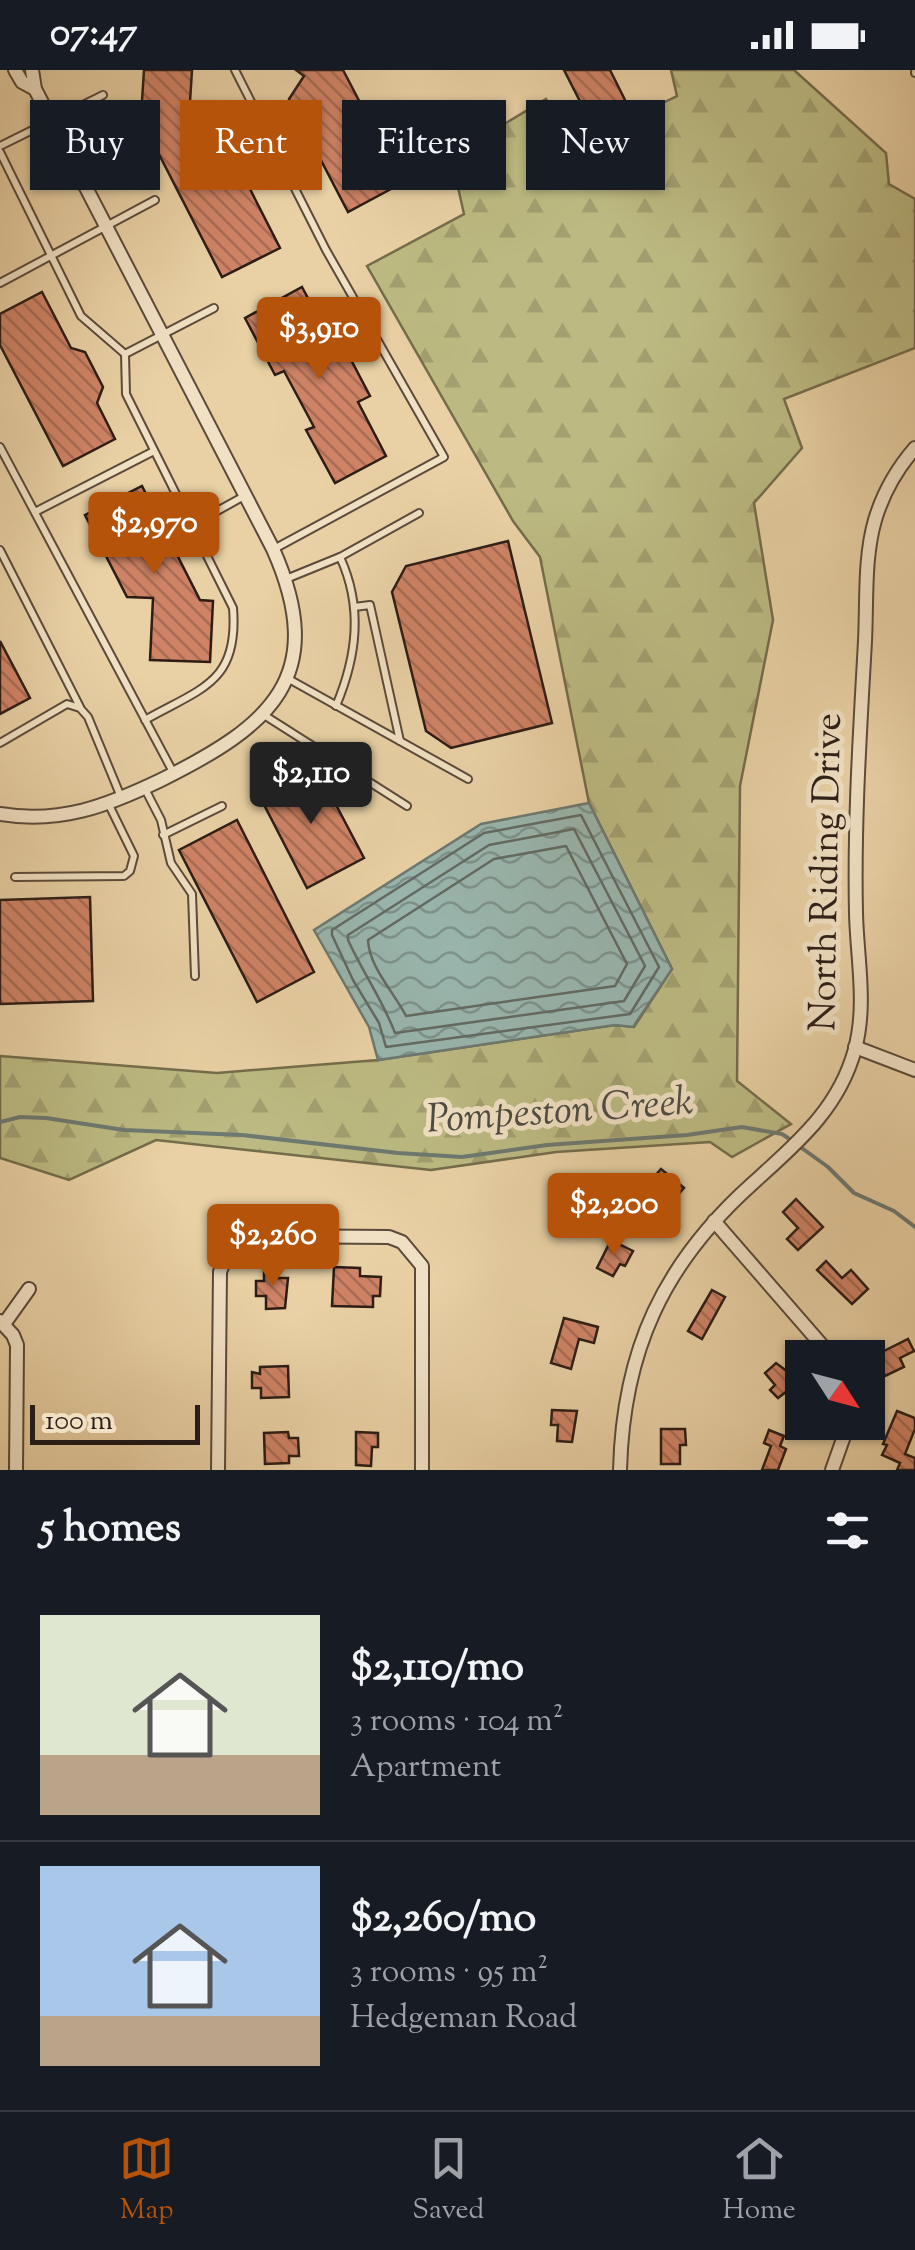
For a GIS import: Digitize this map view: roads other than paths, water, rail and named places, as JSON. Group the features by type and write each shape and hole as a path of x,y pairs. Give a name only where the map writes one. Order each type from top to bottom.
{"street":[{"path":"15,70 22,82 35,90"},
{"path":"32,70 41,100"},
{"path":"0,814 56,818 78,814 144,788 226,746 264,715 286,678 294,645 286,579 273,549 88,190"},
{"name":"North Riding Drive","path":"620,1470 626,1393 641,1341 674,1272 714,1221 787,1155 821,1118 838,1091 856,1047 862,998 856,927 857,787 870,546 892,477 915,448"},
{"path":"856,1047 915,1070"},
{"path":"714,1221 817,1340"},
{"path":"218,1470 220,1272 232,1246 243,1238 277,1236 389,1237 402,1242 422,1266 422,1470"},
{"path":"16,1470 17,1346 2,1322 29,1289"},
{"path":"832,1470 843,1440"}],"lane":[{"path":"235,70 326,250 444,457 273,549"},
{"path":"93,100 103,95"},
{"path":"30,133 0,150 81,316 125,354 126,394 233,608 234,642 229,661 218,676 146,720"},
{"path":"0,283 155,200"},
{"path":"125,354 214,308"},
{"path":"0,447 174,774"},
{"path":"35,512 154,451"},
{"path":"192,525 246,495"},
{"path":"286,579 340,557 418,512"},
{"path":"0,550 88,717 134,856 130,871 124,876 15,877"},
{"path":"336,706 351,670 354,606 352,584 340,557"},
{"path":"354,606 370,605 401,742"},
{"path":"286,678 468,779"},
{"path":"0,742 67,704 80,708"},
{"path":"264,715 408,806"},
{"path":"144,788 161,820 172,863 192,894 195,976"},
{"path":"163,835 222,806"}],"water":[{"path":"589,803 672,969 633,1027 615,1025 378,1060 369,1027 314,930 481,824"}],"waterway":[{"name":"Pompeston Creek","path":"0,1122 20,1117 46,1118 124,1130 242,1135 462,1157 742,1127 782,1134 791,1140"},
{"name":"Pompeston Creek","path":"799,1146 854,1193 894,1211 915,1227"}]}
